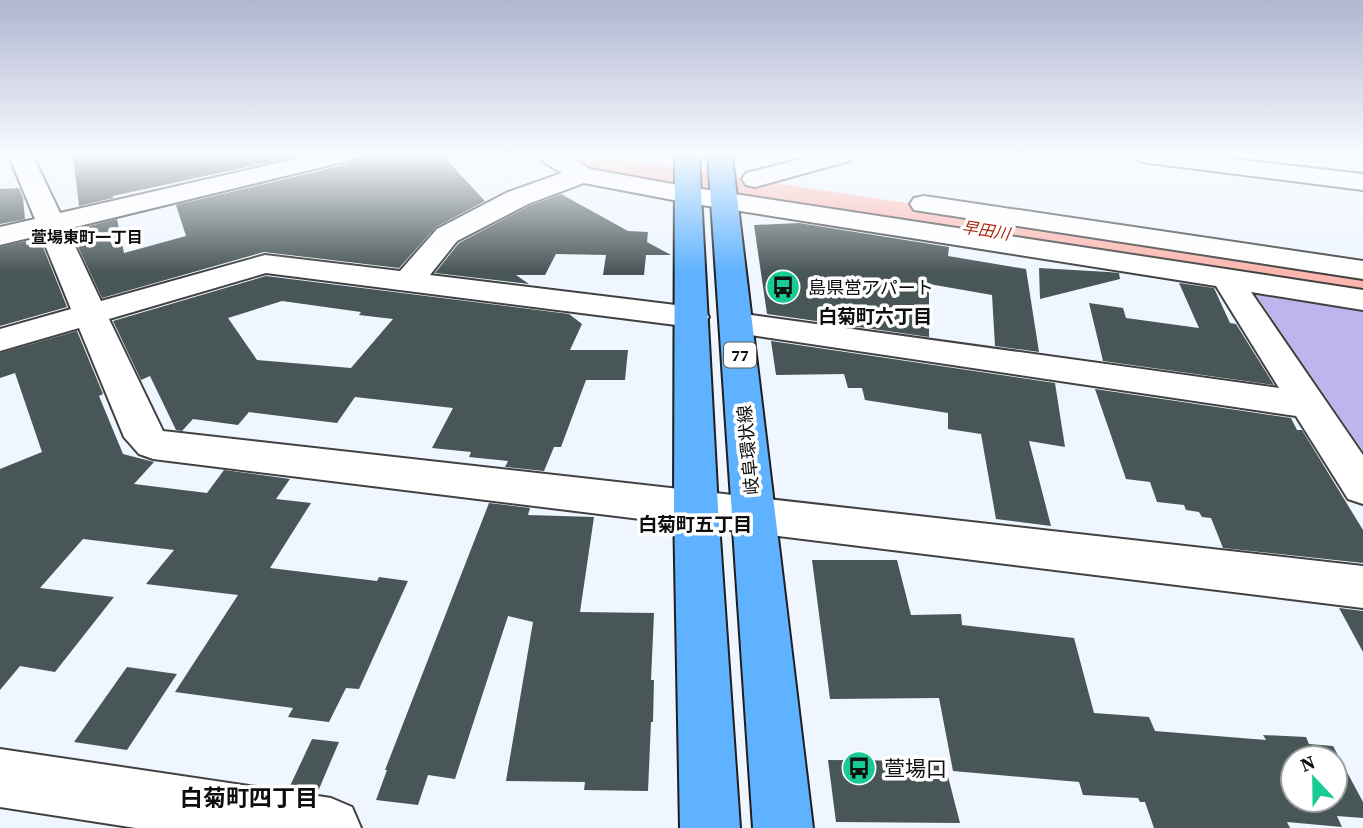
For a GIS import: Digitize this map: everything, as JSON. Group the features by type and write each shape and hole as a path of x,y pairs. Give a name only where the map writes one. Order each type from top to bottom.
{"main road":[{"path":"704,195 692,317 696,508 710,828"},
{"name":"岐阜環状線","path":"710,195 737,323 783,828"}],"street":[{"path":"35,195 145,437 153,444 1363,587"},
{"path":"0,236 174,195"},
{"path":"408,281 447,235 527,195"},
{"path":"795,195 1228,281 1363,300"},
{"path":"902,201 1363,271"},
{"path":"0,340 265,264 692,317"},
{"path":"1228,281 1363,488"},
{"path":"737,323 1309,405"},
{"path":"0,778 331,828"}],"shaded area":[{"path":"1251,288 1363,305 1363,451"}],"building":[{"path":"0,195 22,195 25,219 0,224"},
{"path":"78,195 119,195 113,198 79,206"},
{"path":"219,195 479,195 485,201 436,227 399,268 264,252 102,298 72,234 82,232 82,228 117,219 124,253 186,236 176,205"},
{"path":"562,195 628,231 648,232 647,242 671,255 646,255 644,275 603,275 606,255 556,254 545,275 516,275 529,284 435,273 459,243 529,206"},
{"path":"799,223 949,247 948,256 1026,269 1039,352 995,346 992,295 929,284 929,337 767,314 754,225"},
{"path":"26,241 26,245 41,242 67,307 0,326 0,247"},
{"path":"1039,268 1119,273 1120,279 1040,299"},
{"path":"266,276 569,314 582,324 570,350 628,350 625,380 586,380 561,447 554,447 544,471 505,467 508,461 469,457 471,452 432,448 453,408 355,397 337,423 249,412 238,425 193,419 182,431 176,430 150,376 141,380 113,321","holes":["282,301 361,312 359,315 393,319 351,368 257,360 228,318"]},
{"path":"1179,283 1214,288 1230,323 1236,324 1274,385 1103,361 1089,303 1123,308 1126,318 1199,328"},
{"path":"77,331 103,394 99,396 123,454 154,462 134,484 207,493 224,470 290,479 276,499 311,503 270,568 377,581 379,577 408,581 359,689 346,688 329,722 288,717 293,708 175,692 238,595 146,584 174,550 83,539 40,588 114,597 55,672 20,666 0,690 0,469 42,452 15,373 0,378 0,353"},
{"path":"771,341 1055,383 1065,447 1029,441 1051,526 996,519 981,434 948,429 948,413 865,400 862,388 848,388 844,374 776,375"},
{"path":"1095,389 1291,418 1297,430 1302,430 1363,530 1363,563 1223,548 1211,518 1186,510 1184,505 1157,502 1150,482 1126,479"},
{"path":"489,503 530,508 528,515 594,517 580,612 654,613 651,680 654,680 653,722 648,791 584,790 585,782 506,781 533,622 508,616 455,779 428,775 418,805 376,800 385,770"},
{"path":"812,560 897,560 911,615 961,614 962,625 1074,638 1094,713 1149,717 1155,731 1266,740 1263,735 1306,737 1309,744 1279,744 1279,814 1349,814 1349,776 1363,802 1363,818 1337,816 1342,827 1287,822 1290,828 1154,828 1145,802 1140,802 1138,798 1083,795 1079,782 953,771 939,698 830,699"},
{"path":"1339,608 1363,611 1363,652"},
{"path":"127,667 177,674 127,750 74,742"},
{"path":"312,739 339,742 319,789 290,786"},
{"path":"828,760 944,761 960,823 836,822"}],"waterway":[{"name":"早田川","path":"757,195 1363,289"}],"place":[{"name":"島県営アパート","path":"783,287"},
{"name":"萱場口","path":"859,768"}],"district":[{"name":"萱場東町一丁目","path":"87,237"},
{"name":"白菊町六丁目","path":"875,316"},
{"name":"白菊町五丁目","path":"695,524"},
{"name":"白菊町四丁目","path":"249,798"}]}
